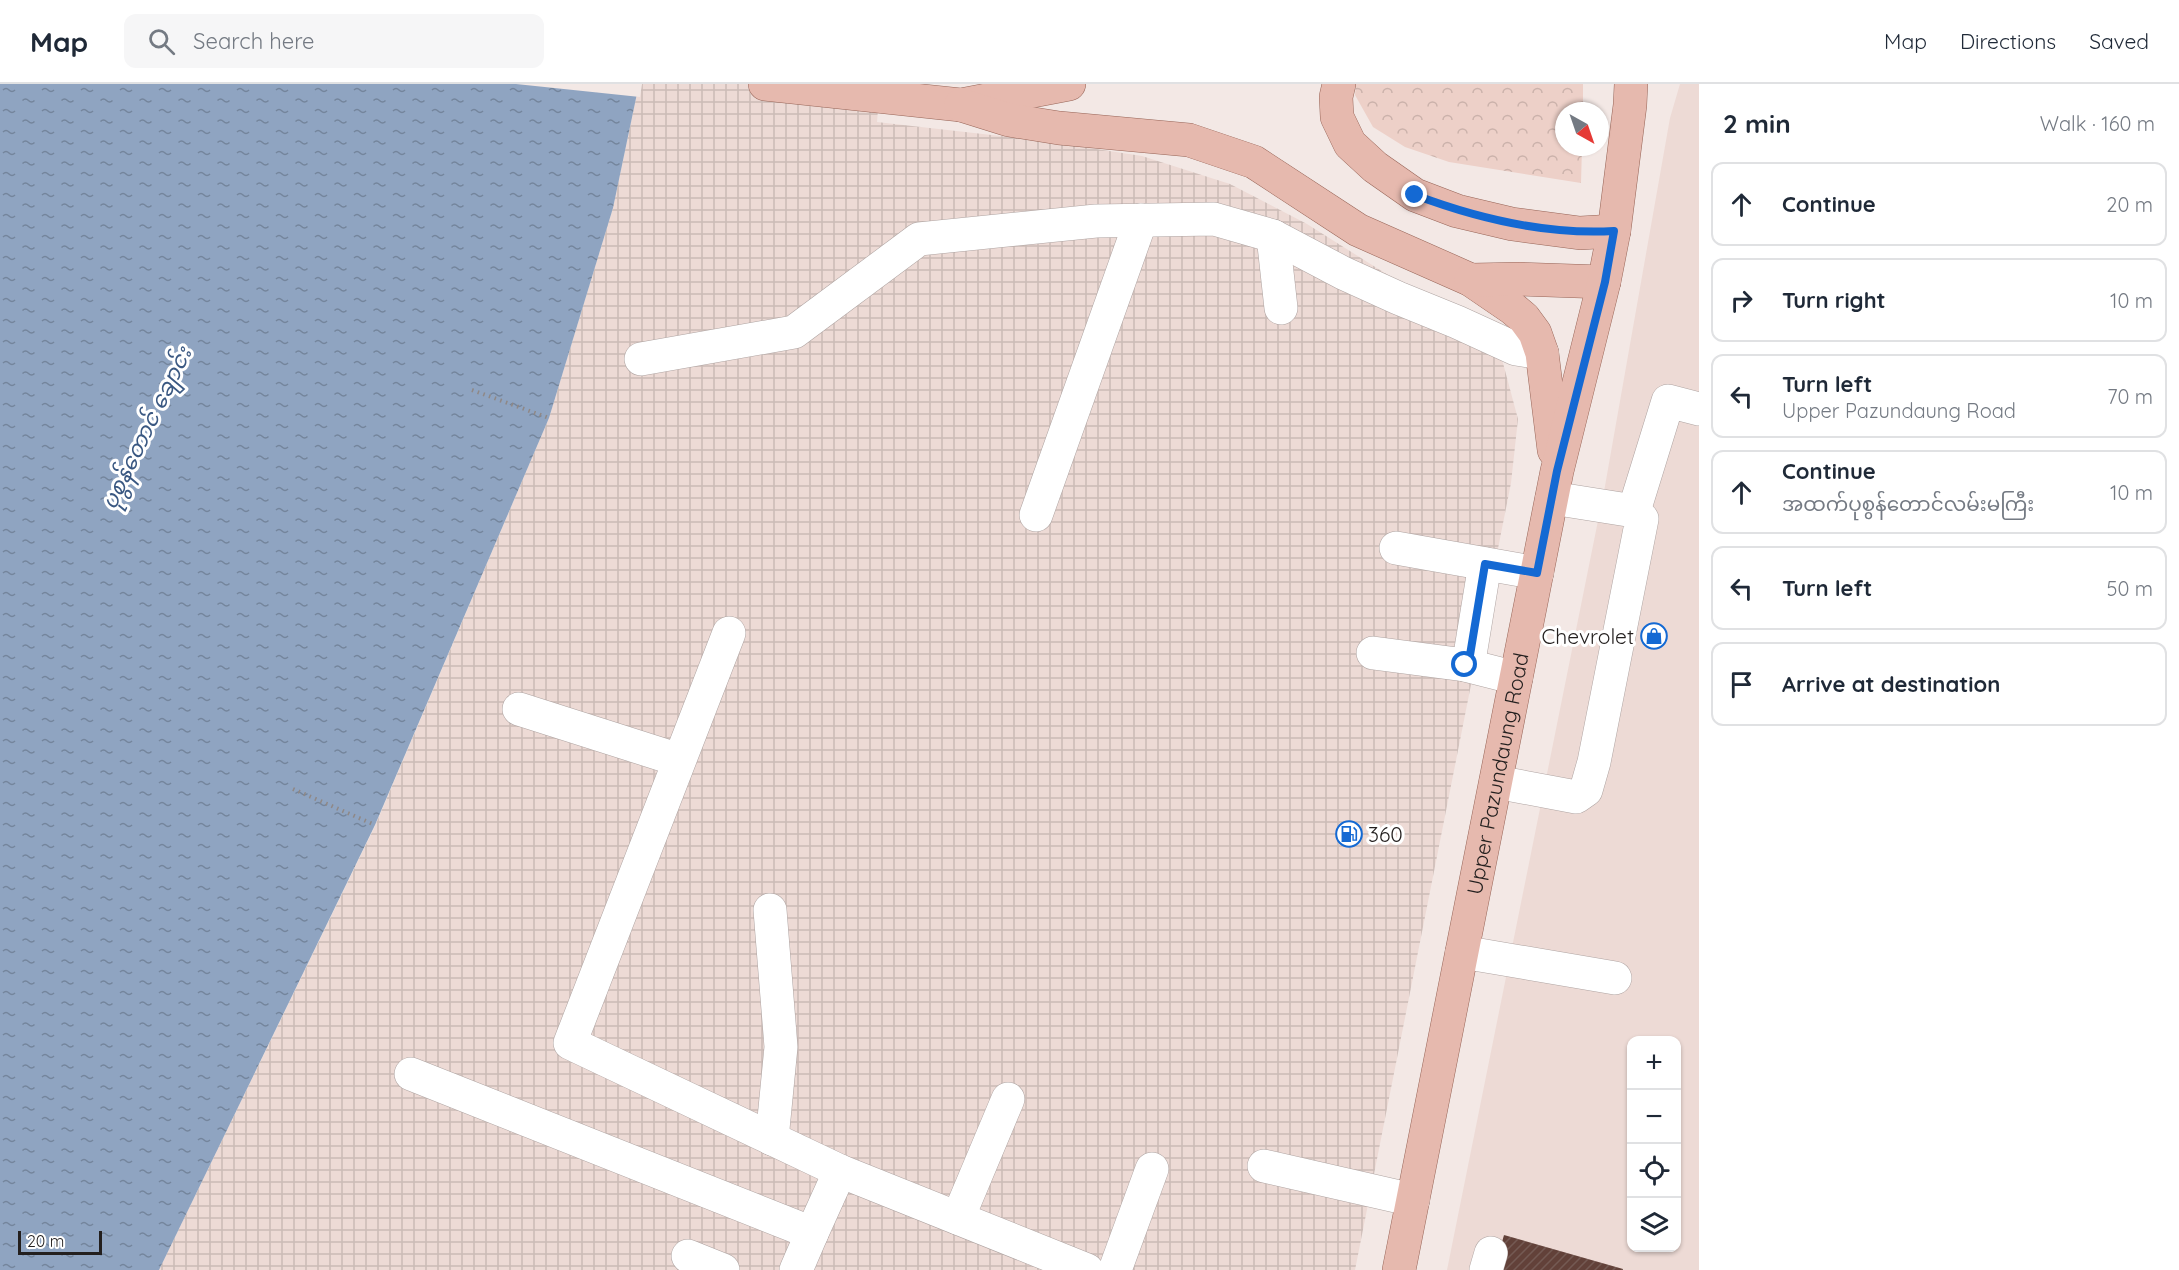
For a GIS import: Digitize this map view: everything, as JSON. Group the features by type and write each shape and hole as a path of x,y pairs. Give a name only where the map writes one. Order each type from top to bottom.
{"main road":[{"path":"765,84 961,105 1009,120 1059,128 1189,140 1254,162 1358,230 1471,280 1524,318 1535,333 1542,353 1554,485"},
{"path":"961,105 1001,84"},
{"path":"961,105 1069,84"},
{"path":"1339,84 1336,97 1337,117 1350,144 1375,167 1415,195 1457,211 1512,224 1580,233 1614,231"},
{"name":"Upper Pazundaung Road","path":"1399,1270 1554,485 1605,282 1614,231 1631,84"},
{"path":"1471,280 1605,282"}],"lane":[{"path":"641,359 794,332 919,239 1096,221 1214,219 1274,236 1343,273 1389,294 1516,349 1542,353"},
{"path":"1036,515 1141,220"},
{"path":"1274,236 1281,308"},
{"path":"1634,511 1668,401 1699,409"},
{"path":"1496,782 1576,797 1586,790 1594,762 1642,519 1634,511 1554,485"},
{"path":"1396,548 1537,573"},
{"path":"1465,665 1470,655 1485,564"},
{"path":"729,633 570,1043 840,1171 1088,1270"},
{"path":"1373,653 1465,665 1516,678"},
{"path":"519,710 679,760"},
{"path":"770,910 781,1047 772,1139"},
{"path":"1462,952 1615,978"},
{"path":"411,1074 812,1233"},
{"path":"958,1218 1008,1099"},
{"path":"1264,1166 1413,1200"},
{"path":"1115,1270 1152,1169"},
{"path":"796,1270 840,1171"},
{"path":"688,1256 723,1270"}],"path":[{"path":"472,390 549,418"},
{"path":"293,789 375,825"}],"shaded area":[{"path":"639,84 880,84 877,122 1044,141 1142,156 1230,184 1307,224 1407,287 1476,318 1503,363 1518,419 1511,483 1355,1270 159,1270 375,826 549,418 613,208"},
{"path":"1680,84 1699,84 1699,1270 1447,1270 1605,486 1670,118"}],"green space":[{"path":"1356,84 1583,84 1583,102 1555,102 1555,156 1582,156 1581,183 1449,162 1405,147 1373,127 1355,95"}],"water":[{"name":"ပုစွန်တောင် ချောင်း","path":"0,84 639,84 613,208 549,418 375,825 159,1270 0,1270"}],"pier":[{"path":"516,84 642,84 640,97"}],"building":[{"path":"1504,1235 1623,1269 1623,1270 1494,1270"}],"place":[{"name":"Chevrolet","path":"1654,636"},
{"name":"360","path":"1349,834"}],"route":[{"path":"1415,195 1457,211 1512,224 1580,233 1614,231 1605,282 1557,471 1537,573 1485,564 1470,655 1465,665"}]}
